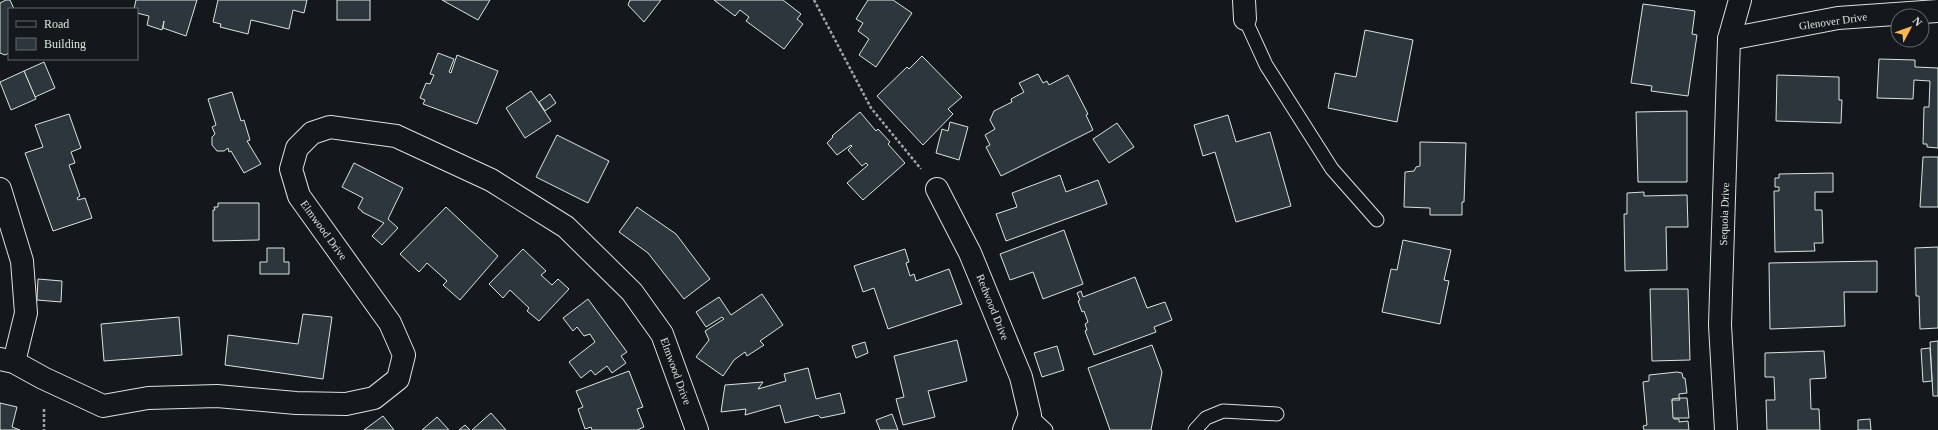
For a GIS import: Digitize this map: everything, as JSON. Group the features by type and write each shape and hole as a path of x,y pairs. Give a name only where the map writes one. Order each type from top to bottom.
{"street":[{"name":"Sequoia Drive","path":"1726,430 1720,325 1729,39 1740,0"},
{"name":"Glenover Drive","path":"1729,39 1838,18 1938,11"},
{"name":"Elmwood Drive","path":"7,361 103,406 148,398 217,396 296,403 346,404 374,398 398,379 404,355 390,323 299,196 291,169 296,148 312,133 330,127 396,136 491,180 566,227 632,292 662,334 697,430"},
{"name":"Redwood Drive","path":"937,189 974,260 1021,377 1027,423"},
{"path":"0,190 22,261 26,313 7,361"}],"lane":[{"path":"1244,10 1266,66 1332,168 1377,220"},
{"path":"1195,430 1206,418 1224,411 1278,414"},
{"path":"1027,423 1046,430"}],"path":[{"path":"814,0 870,108 937,189"}],"building":[{"path":"10,0 14,8 8,8 8,54 5,55 0,53 0,3"},
{"path":"136,0 197,0 186,36 163,28 164,21 162,30 147,25 149,16 138,13 138,8 134,8"},
{"path":"218,0 307,0 304,13 293,10 289,29 251,20 248,34 220,27 221,24 213,22"},
{"path":"337,0 370,0 370,20 337,20"},
{"path":"442,0 490,0 478,20"},
{"path":"630,0 661,0 644,22 628,5"},
{"path":"714,0 783,0 801,14 797,19 803,24 784,49 746,21 749,17 740,10 735,16"},
{"path":"868,0 893,0 912,13 876,67 859,55 869,39 858,31 863,23 856,19"},
{"path":"1643,4 1695,11 1692,34 1697,35 1688,96 1651,91 1652,86 1631,83"},
{"path":"1365,30 1413,40 1397,122 1328,108 1335,73 1356,77"},
{"path":"438,53 454,59 449,72 451,73 457,55 498,71 477,124 423,104 425,100 420,98 426,83 430,84 434,75 430,74"},
{"path":"922,56 962,97 948,109 953,114 923,145 877,96 907,67 909,69"},
{"path":"1879,59 1915,60 1915,67 1938,68 1938,148 1927,147 1927,144 1923,144 1924,107 1929,107 1930,81 1914,80 1913,99 1877,98"},
{"path":"44,62 55,88 35,97 24,71"},
{"path":"24,71 36,99 11,110 0,82"},
{"path":"1038,74 1043,83 1047,81 1049,85 1068,75 1088,114 1086,115 1093,130 1001,176 986,147 990,145 985,135 995,129 990,120 994,111 1012,102 1011,99 1024,92 1019,83"},
{"path":"1777,75 1839,77 1839,100 1842,100 1841,123 1776,121"},
{"path":"531,91 551,121 525,138 506,108"},
{"path":"232,92 241,121 244,120 250,140 247,141 261,164 244,173 231,151 229,152 228,148 224,151 217,151 212,145 212,137 215,134 212,127 216,125 208,99"},
{"path":"550,94 556,103 545,111 539,102"},
{"path":"1687,111 1687,182 1638,182 1636,112"},
{"path":"860,112 876,131 878,129 890,142 888,144 905,163 863,200 847,183 868,165 866,163 862,166 848,150 852,146 851,145 837,155 827,143 833,137 832,136"},
{"path":"69,114 81,148 71,152 75,163 69,165 80,196 77,198 78,200 85,198 92,218 53,231 25,153 43,147 35,125"},
{"path":"1228,115 1236,142 1270,132 1291,206 1236,222 1215,152 1203,156 1194,125"},
{"path":"950,122 968,127 959,160 936,153 942,129 948,131"},
{"path":"1117,123 1134,147 1109,163 1093,139"},
{"path":"557,135 609,161 588,203 536,177"},
{"path":"1420,142 1466,143 1464,202 1462,202 1462,215 1430,215 1430,208 1404,207 1405,172 1414,171 1416,167 1420,166"},
{"path":"1923,157 1938,157 1938,207 1920,207"},
{"path":"354,163 403,188 388,219 398,228 382,245 372,236 384,223 362,212 358,208 363,198 342,187"},
{"path":"1833,173 1833,192 1815,192 1815,210 1822,210 1823,243 1814,243 1815,251 1775,252 1774,191 1779,191 1779,187 1775,187 1775,178 1779,178 1779,174"},
{"path":"1060,175 1066,192 1098,180 1107,204 1006,241 996,214 1017,207 1012,193"},
{"path":"1644,192 1644,196 1687,195 1688,227 1666,227 1667,270 1625,271 1624,214 1627,214 1627,193"},
{"path":"218,203 259,203 259,240 213,241 213,210 215,210 214,207 218,207"},
{"path":"446,207 498,256 460,300 443,285 447,281 427,263 419,272 400,254"},
{"path":"637,207 676,234 710,279 684,299 648,253 619,232"},
{"path":"1064,230 1083,284 1043,299 1033,272 1010,280 1000,254"},
{"path":"1403,240 1451,250 1444,280 1449,281 1440,324 1382,312 1391,269 1397,270"},
{"path":"1938,247 1938,328 1920,329 1919,296 1916,296 1915,248"},
{"path":"267,248 284,248 284,262 289,262 289,274 260,274 260,262 267,262"},
{"path":"523,249 546,271 541,275 552,285 558,279 569,289 539,321 527,311 529,308 510,290 503,298 489,284"},
{"path":"905,249 909,262 906,263 910,276 914,274 916,281 949,269 962,304 888,329 874,288 863,292 854,266"},
{"path":"1877,261 1877,292 1844,292 1845,326 1770,329 1769,263"},
{"path":"1135,277 1147,308 1165,302 1172,320 1154,327 1156,332 1094,355 1085,331 1087,330 1085,324 1088,322 1084,311 1082,312 1077,293 1081,291 1083,297"},
{"path":"38,279 62,281 61,302 37,300"},
{"path":"1650,289 1688,289 1690,360 1652,361"},
{"path":"762,294 783,325 760,341 764,345 747,356 745,352 734,360 723,376 696,357 709,340 705,331 724,319 722,317 706,327 696,312 719,297 731,315"},
{"path":"588,299 627,352 621,356 626,363 612,373 607,366 595,375 591,370 581,378 569,362 595,342 590,334 584,336 577,327 573,331 563,318"},
{"path":"303,314 332,317 323,379 225,365 228,335 298,344"},
{"path":"179,317 182,355 104,361 101,324"},
{"path":"957,340 967,381 928,391 935,417 903,425 896,399 904,397 894,356"},
{"path":"1938,341 1938,396 1933,396 1930,342"},
{"path":"865,342 868,353 856,358 852,346"},
{"path":"1152,345 1162,372 1151,430 1110,430 1088,368"},
{"path":"1057,346 1064,370 1042,377 1034,353"},
{"path":"1930,348 1932,381 1923,382 1921,349"},
{"path":"1824,351 1826,378 1810,379 1811,409 1819,409 1820,430 1767,430 1766,400 1775,400 1774,377 1765,377 1765,353"},
{"path":"808,368 816,399 840,393 845,413 821,418 818,415 785,423 780,405 745,415 746,409 721,412 725,385 763,382 758,389 786,381 784,374"},
{"path":"629,371 643,407 637,409 644,427 637,430 592,430 591,427 585,429 578,409 583,407 576,391"},
{"path":"1677,372 1682,373 1683,378 1685,378 1687,393 1679,394 1679,398 1672,399 1674,419 1679,419 1679,422 1688,421 1689,430 1644,430 1643,426 1647,425 1643,382 1649,381 1649,375"},
{"path":"1679,398 1687,398 1689,418 1673,418 1672,400 1680,400"},
{"path":"0,403 17,407 12,427 20,430 0,430"},
{"path":"491,413 506,430 472,430"},
{"path":"892,414 898,430 880,430 876,420"},
{"path":"383,416 394,430 364,430"},
{"path":"437,417 449,430 422,430"},
{"path":"1870,419 1871,430 1858,430 1858,420"},
{"path":"465,425 470,430 459,430"}]}
